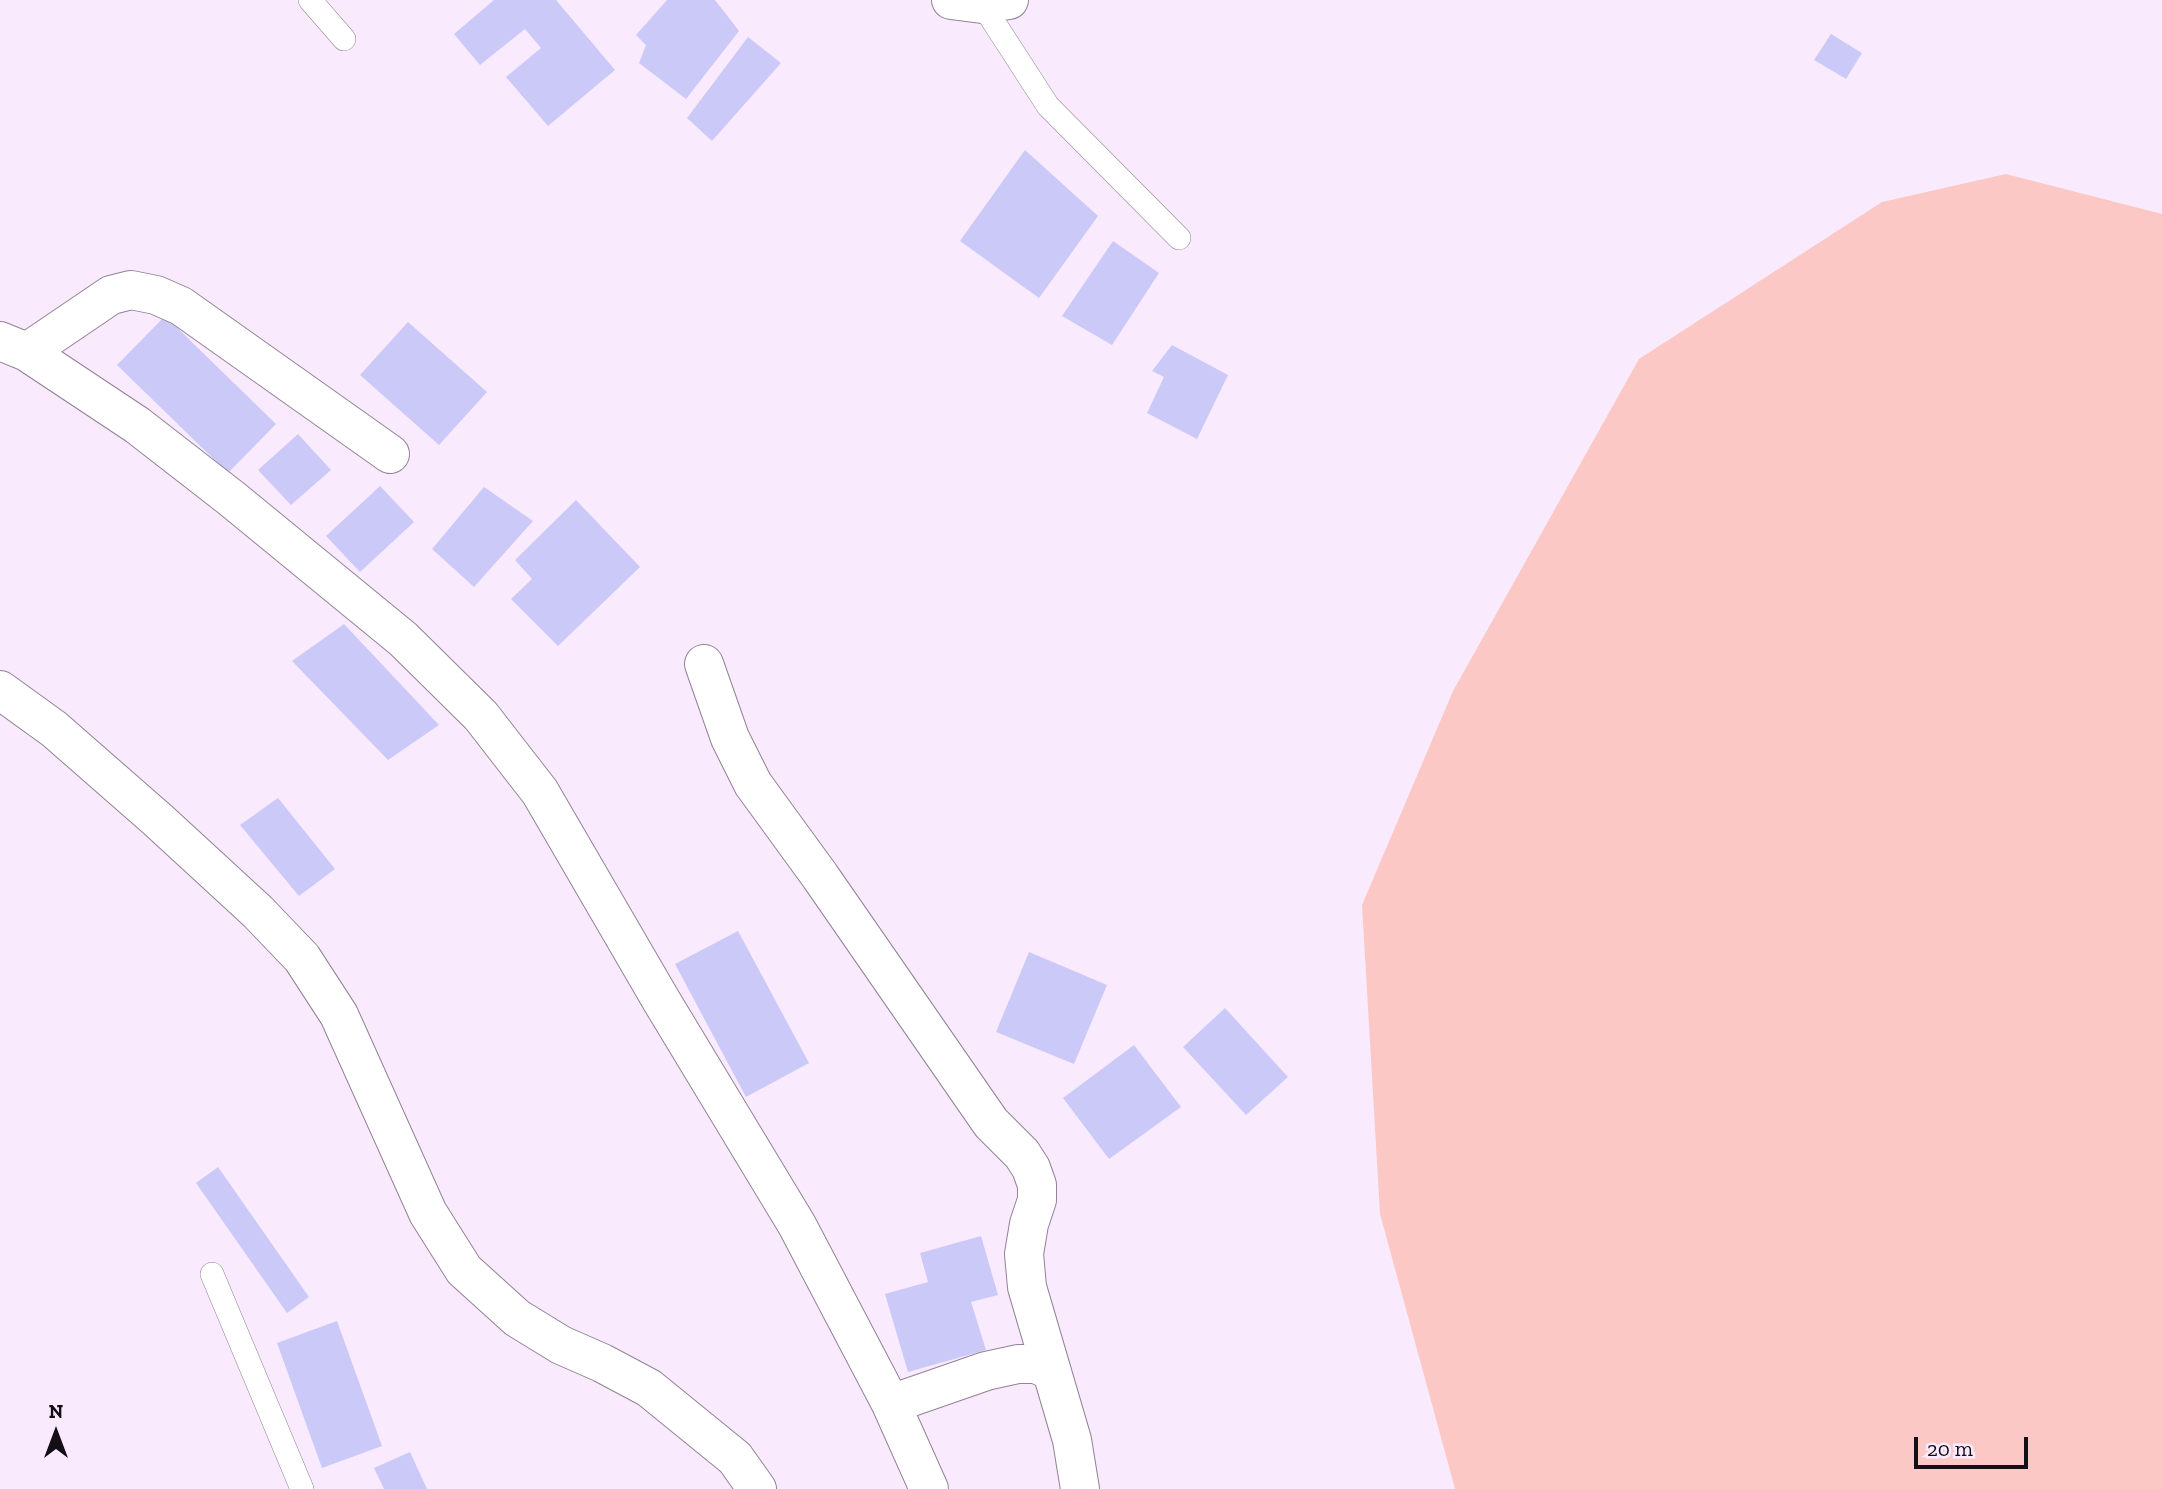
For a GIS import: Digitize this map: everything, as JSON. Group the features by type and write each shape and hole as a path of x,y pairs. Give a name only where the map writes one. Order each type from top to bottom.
{"street":[{"path":"390,454 181,306 156,295 131,290 111,295 13,347 137,425 232,498 403,639 481,716 540,792 661,1000 797,1225 891,1404 929,1489"},
{"path":"704,664 730,738 754,784 991,1123 1022,1154 1031,1168 1037,1185 1037,1200 1029,1224 1024,1254 1027,1287 1072,1440 1080,1489"},
{"path":"0,690 54,729 158,820 258,912 302,958 339,1015 428,1213 464,1270 517,1318 561,1345 649,1388 734,1458 757,1489"},
{"path":"891,1404 986,1371 1018,1364 1036,1364 1051,1371"}],"lane":[{"path":"310,0 344,39"},
{"path":"981,1 1048,106 1179,237"},
{"path":"212,1274 302,1489"}],"shaded area":[{"path":"2006,174 2162,214 2162,1489 1455,1489 1380,1214 1362,905 1453,691 1639,359 1882,202"}],"building":[{"path":"494,0 556,0 615,70 548,126 506,77 541,48 525,29 480,65 454,34"},
{"path":"667,0 715,0 739,31 686,99 639,63 646,45 636,35"},
{"path":"1831,34 1862,53 1846,79 1814,60"},
{"path":"748,37 781,63 712,141 687,118"},
{"path":"1025,150 1098,216 1039,298 960,241"},
{"path":"1113,241 1159,273 1112,345 1062,316"},
{"path":"165,316 276,424 228,473 117,365"},
{"path":"408,322 487,392 439,445 360,375"},
{"path":"1172,345 1228,375 1197,439 1147,413 1164,377 1152,371"},
{"path":"298,434 331,470 291,505 258,470"},
{"path":"380,486 414,522 360,572 326,536"},
{"path":"484,487 533,521 474,587 432,549"},
{"path":"576,500 640,567 558,646 511,599 532,579 515,560"},
{"path":"344,624 439,725 388,760 292,661"},
{"path":"278,798 335,869 299,896 240,825"},
{"path":"738,931 809,1063 746,1097 675,964"},
{"path":"1029,952 1107,985 1074,1064 996,1032"},
{"path":"1225,1008 1288,1077 1246,1115 1183,1047"},
{"path":"1134,1045 1181,1107 1109,1159 1063,1098"},
{"path":"218,1167 309,1297 287,1313 196,1183"},
{"path":"981,1236 998,1295 971,1302 986,1350 908,1372 885,1294 928,1282 920,1253"},
{"path":"337,1321 382,1446 322,1468 277,1343"},
{"path":"410,1452 427,1489 384,1489 374,1468"}]}
